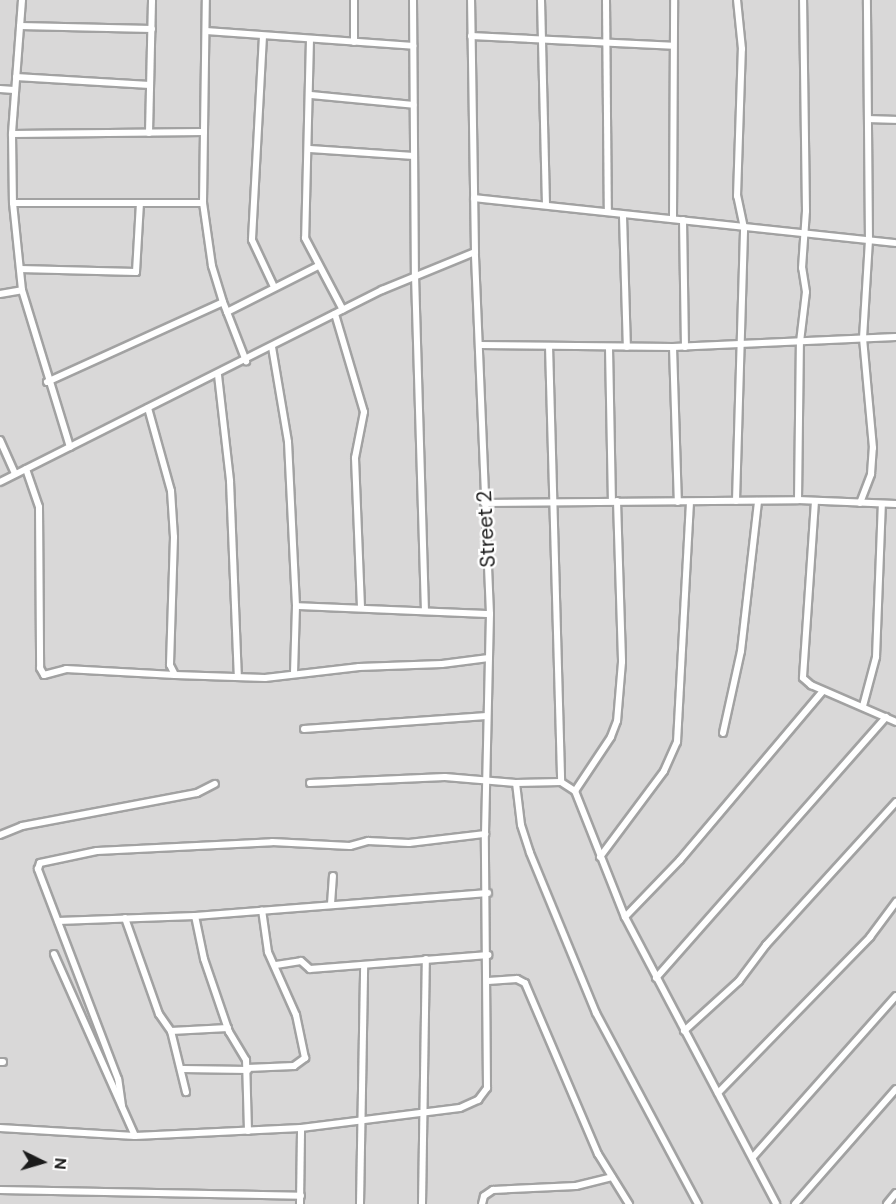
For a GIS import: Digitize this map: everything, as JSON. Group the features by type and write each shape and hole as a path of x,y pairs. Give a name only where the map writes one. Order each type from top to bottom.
{"street":[{"path":"22,0 12,134 13,203 22,290 47,382 70,447"},
{"path":"149,133 152,0"},
{"path":"206,0 203,202 212,266 223,302 246,360"},
{"path":"354,0 354,42"},
{"path":"413,0 415,275 425,609"},
{"name":"Street 2","path":"0,1129 135,1136 301,1128 423,1115 478,1100 486,1088 488,892 485,834 490,614 475,252 471,0"},
{"path":"541,0 546,204"},
{"path":"606,0 608,212"},
{"path":"673,219 674,0"},
{"path":"736,501 744,228 737,196 742,49 737,0"},
{"path":"798,500 800,342 806,292 802,268 804,234 803,0"},
{"path":"860,503 871,474 873,448 863,338 870,241 867,0"},
{"path":"20,26 152,29"},
{"path":"206,31 413,46"},
{"path":"263,36 252,240 274,287"},
{"path":"471,36 673,46"},
{"path":"310,39 310,149 305,238 343,310"},
{"path":"16,77 150,85"},
{"path":"0,89 14,90"},
{"path":"311,95 414,105"},
{"path":"870,118 896,120"},
{"path":"12,134 204,132"},
{"path":"310,149 414,156"},
{"path":"474,198 546,204 623,216 673,219 896,243"},
{"path":"13,203 203,202"},
{"path":"20,269 136,272 140,203"},
{"path":"623,216 627,347"},
{"path":"683,220 685,347"},
{"path":"0,482 415,275 475,252"},
{"path":"227,312 318,266"},
{"path":"0,294 22,290"},
{"path":"47,382 223,302"},
{"path":"335,314 364,412 355,458 361,608"},
{"path":"480,345 685,347 896,337"},
{"path":"549,346 551,502 561,782"},
{"path":"272,347 288,442 296,606 294,674"},
{"path":"673,347 678,502"},
{"path":"575,790 611,737 617,721 622,662 609,348"},
{"path":"218,375 230,481 238,676"},
{"path":"148,408 171,491 174,537 170,665 175,675"},
{"path":"0,440 2,449 15,474"},
{"path":"26,469 39,507 40,668 44,675 66,669 265,678 489,658"},
{"path":"484,503 798,500 896,504"},
{"path":"723,733 741,651 758,501"},
{"path":"815,501 802,674 806,682 823,691 863,705 896,722"},
{"path":"600,857 664,771 677,742 690,502"},
{"path":"863,705 876,657 882,504"},
{"path":"296,606 425,609 490,614"},
{"path":"626,917 680,860 823,691"},
{"path":"304,729 487,716"},
{"path":"656,978 886,717"},
{"path":"310,783 445,777 516,783 561,782 575,790 626,917 776,1204"},
{"path":"516,783 521,825 530,853 596,1013 698,1204"},
{"path":"0,835 21,826 197,793 215,784"},
{"path":"684,1030 739,981 766,945 896,802"},
{"path":"122,1106 118,1079 38,869 42,862 97,851 273,842 350,846 368,841 409,843 485,834"},
{"path":"331,904 333,876"},
{"path":"58,921 195,916 488,892"},
{"path":"718,1093 862,945 896,902"},
{"path":"183,1069 294,1066 305,1058 296,1015 276,965 268,952 262,910"},
{"path":"195,916 204,959 228,1028 247,1069 248,1131"},
{"path":"125,918 159,1014 171,1031 183,1069 186,1092"},
{"path":"54,954 135,1136"},
{"path":"276,965 301,961 310,969 488,955"},
{"path":"422,1204 426,959"},
{"path":"360,1204 364,965"},
{"path":"488,981 517,979 525,983 551,1048 612,1177 629,1204"},
{"path":"753,1157 896,996"},
{"path":"171,1031 228,1028"},
{"path":"795,1204 896,1089"},
{"path":"300,1204 301,1128"},
{"path":"482,1204 484,1196 493,1190 576,1186 612,1177"},
{"path":"0,1190 301,1196"},
{"path":"887,1204 896,1193"}],"shaded area":[{"path":"0,0 896,0 896,1204 0,1204"}]}
